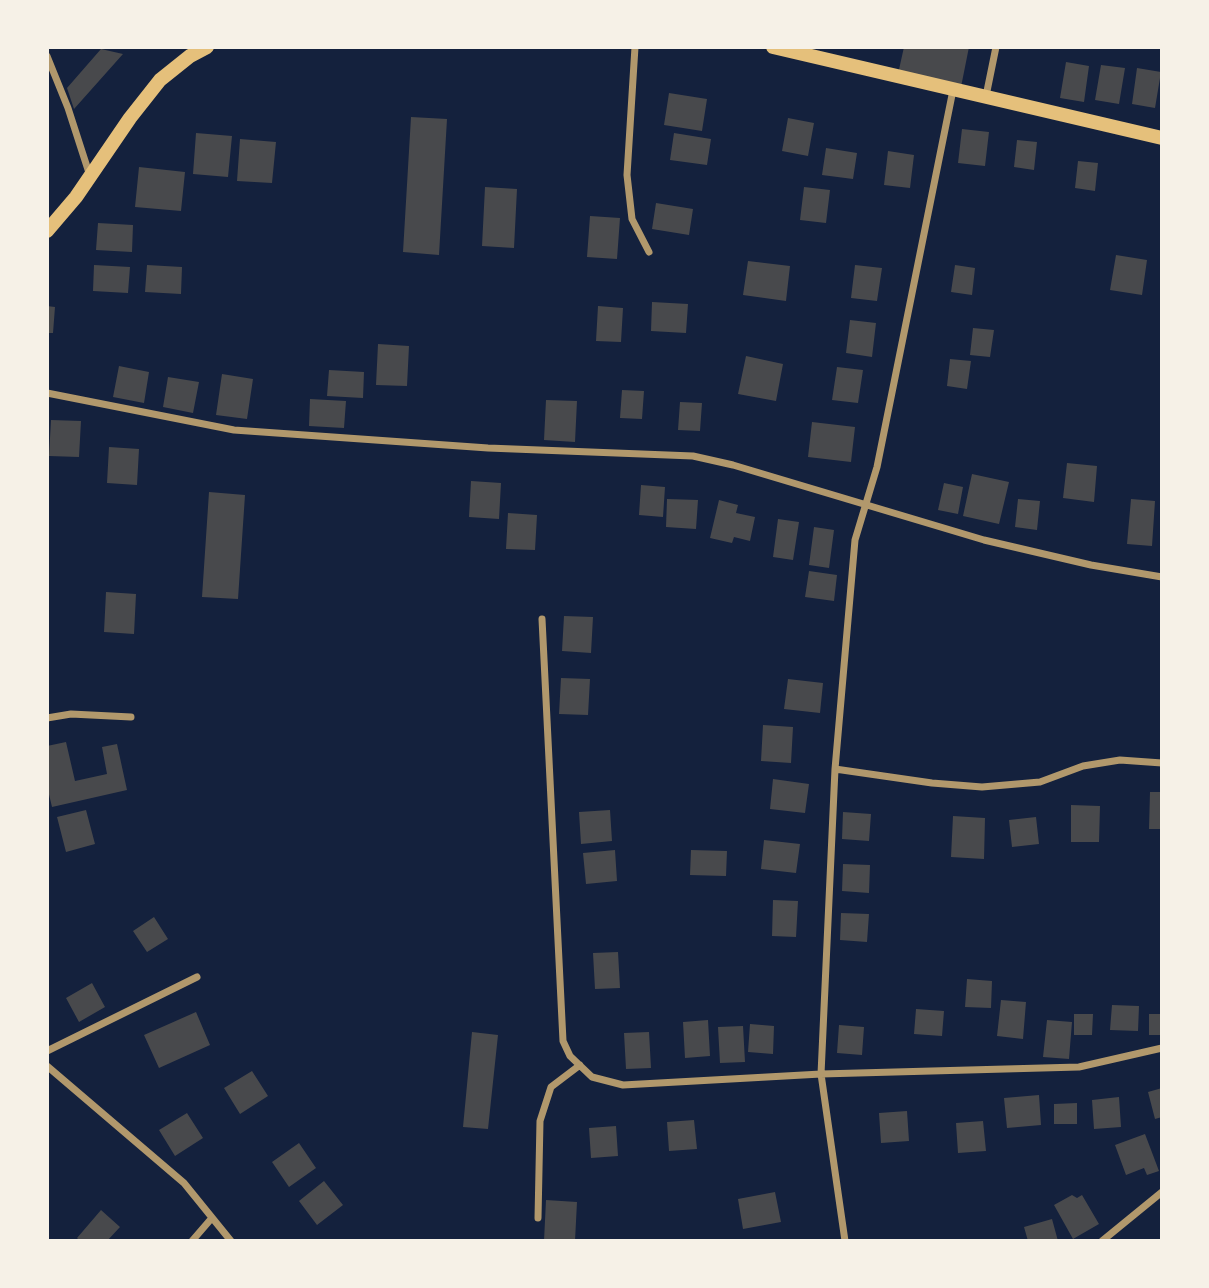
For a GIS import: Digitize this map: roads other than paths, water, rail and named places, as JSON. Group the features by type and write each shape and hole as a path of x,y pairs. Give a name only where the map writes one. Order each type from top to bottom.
{"main road":[{"path":"47,230 90,177 160,79 185,51 207,47"},
{"path":"773,47 1162,138"}],"street":[{"path":"635,47 627,175 632,219 649,252"},
{"path":"986,96 996,47"},
{"path":"47,56 68,108 90,177"},
{"path":"845,1241 821,1074 835,769 855,540 880,454 953,88"},
{"path":"47,393 234,430 488,448 693,456 733,465 984,540 1091,565 1162,577"},
{"path":"542,619 563,1041 570,1056 593,1077 623,1086 821,1074 1079,1067 1162,1048"},
{"path":"47,718 71,714 131,717"},
{"path":"835,769 932,783 982,787 1040,782 1083,766 1120,760 1162,763"},
{"path":"47,1051 197,977"},
{"path":"538,1218 540,1121 551,1087 580,1065"},
{"path":"47,1066 184,1183 231,1241"},
{"path":"1102,1241 1162,1192"},
{"path":"192,1241 211,1219"}]}
